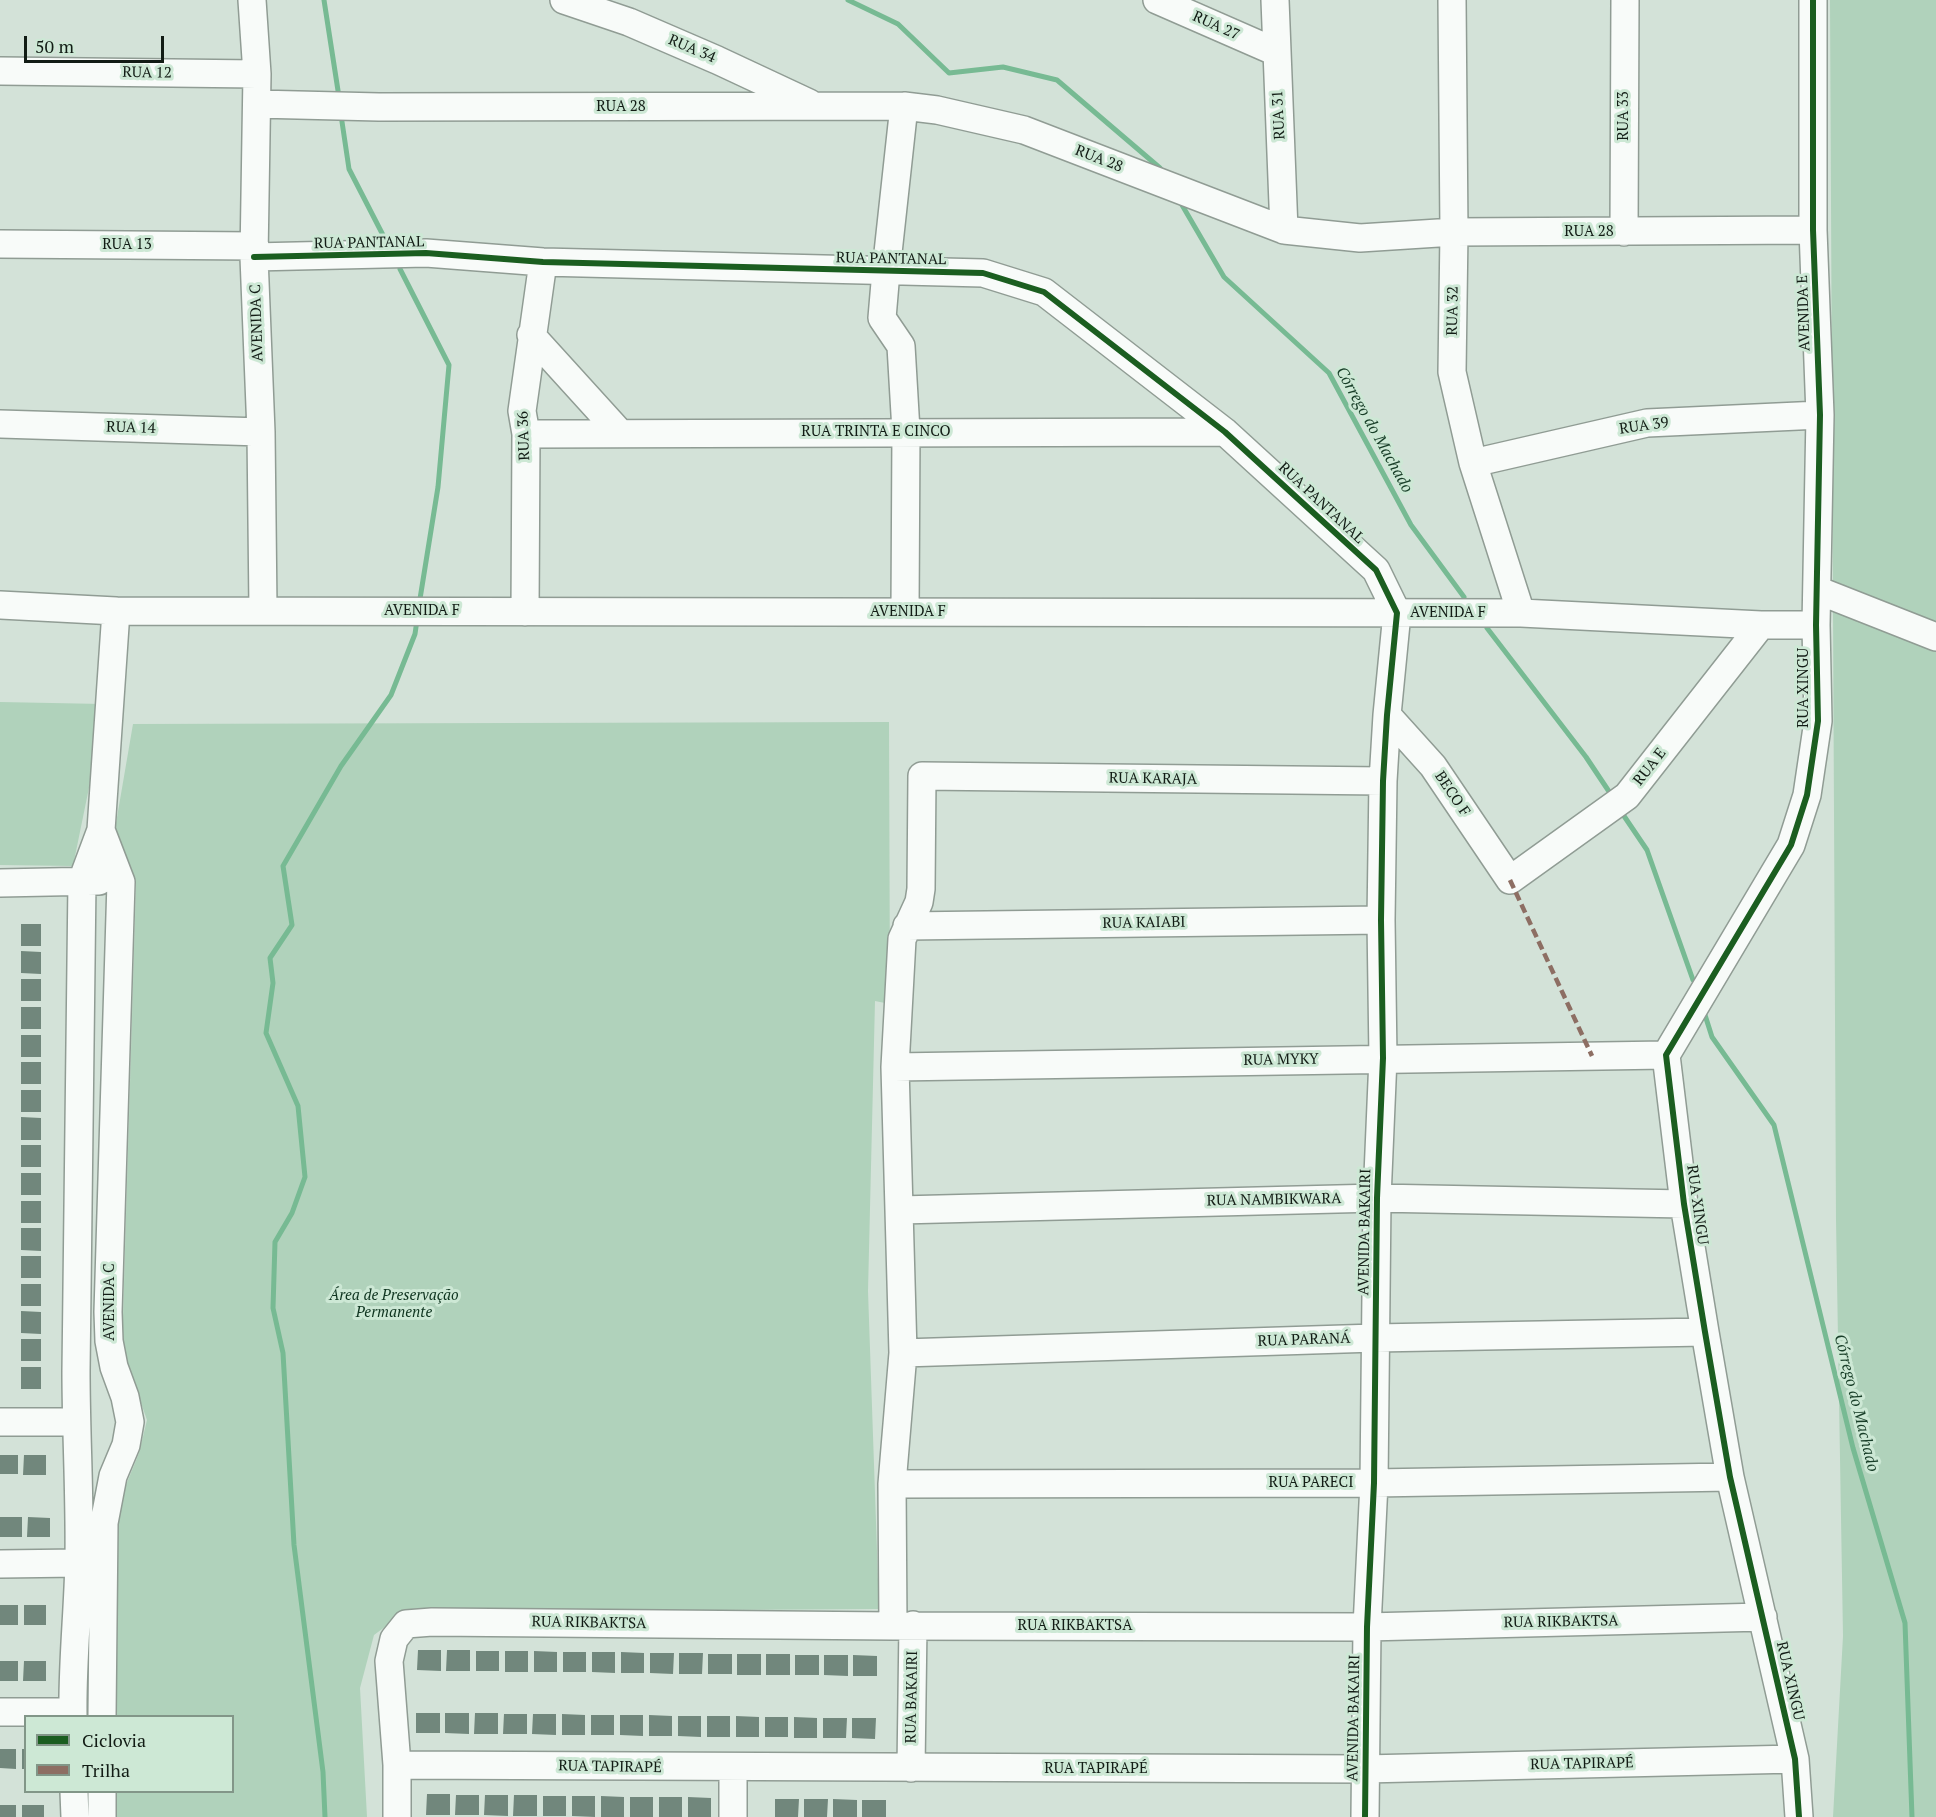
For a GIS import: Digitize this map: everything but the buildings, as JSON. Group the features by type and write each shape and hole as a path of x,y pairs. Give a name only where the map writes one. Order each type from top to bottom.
{"street":[{"name":"AVENIDA C","path":"252,0 257,74 254,251 261,432 263,609"},
{"name":"RUA 34","path":"564,0 629,22 717,60 816,107"},
{"name":"RUA 27","path":"1157,0 1276,52"},
{"name":"RUA 31","path":"1275,0 1284,230"},
{"name":"RUA 32","path":"1452,0 1454,232 1452,372 1473,463 1521,613"},
{"name":"RUA 33","path":"1624,232 1625,0"},
{"name":"AVENIDA E","path":"1814,0 1813,230 1820,415 1816,625"},
{"name":"RUA 12","path":"0,71 257,74"},
{"name":"RUA 28","path":"257,104 379,107 904,106 937,110 1024,130 1284,230 1360,238 1454,232 1813,230"},
{"path":"904,106 882,318 901,346 906,431 905,611"},
{"name":"RUA 13","path":"0,244 254,251"},
{"name":"RUA PANTANAL","path":"254,251 426,253 543,262 983,273 1044,292 1225,432 1376,570 1397,613"},
{"name":"RUA 36","path":"525,612 526,434 522,411 543,262"},
{"path":"531,335 620,433"},
{"name":"RUA 39","path":"1473,463 1647,423 1820,415"},
{"name":"RUA 14","path":"0,424 261,432"},
{"name":"RUA TRINTA E CINCO","path":"526,434 906,431 1225,432"},
{"path":"1817,590 1936,637"},
{"name":"AVENIDA F","path":"0,605 116,611 263,609 525,612 1521,613 1761,625 1816,625"},
{"path":"0,1712 73,1714 79,1563 79,1470 76,1423 82,881 101,830 116,611"},
{"name":"AVENIDA BAKAIRI","path":"1365,1817 1367,1627 1374,1483 1377,1198 1383,1058 1381,920 1383,781 1397,613"},
{"name":"RUA E","path":"1510,880 1627,796 1761,625"},
{"name":"RUA XINGU","path":"1799,1817 1795,1759 1730,1477 1684,1204 1666,1055 1791,846 1807,795 1818,721 1816,625"},
{"name":"BECO F","path":"1387,715 1433,766 1510,880"},
{"name":"RUA KARAJA","path":"922,776 1383,781"},
{"name":"RUA BAKAIRI","path":"911,1768 892,1484 903,1353 895,1067 902,939 914,916 921,889 922,776"},
{"path":"0,884 121,882 101,830"},
{"name":"AVENIDA C","path":"102,1715 104,1523 113,1476 124,1452 130,1422 129,1411 112,1358 108,1311 121,882"},
{"name":"RUA KAIABI","path":"907,926 1381,920"},
{"name":"RUA MYKY","path":"895,1067 1666,1055"},
{"name":"RUA NAMBIKWARA","path":"900,1210 1377,1198 1684,1204"},
{"name":"RUA PARANÁ","path":"903,1353 1375,1338 1705,1332"},
{"path":"121,1386 110,1383 90,1385 82,1390 76,1423 85,1460 103,1465 124,1452"},
{"path":"0,1422 76,1423"},
{"name":"RUA PARECI","path":"892,1484 1374,1483 1730,1477"},
{"path":"0,1564 79,1563"},
{"name":"RUA RIKBAKTSA","path":"397,1765 389,1661 394,1639 406,1624 432,1622 1367,1627 1763,1617"},
{"name":"RUA TAPIRAPÉ","path":"397,1765 1365,1769 1795,1759"},
{"path":"397,1765 397,1817"},
{"path":"733,1768 733,1817"},
{"path":"74,1793 75,1817"},
{"path":"102,1793 102,1817"}],"green space":[{"path":"1830,0 1936,0 1936,1817 1833,1817 1843,1636 1836,1220"},
{"path":"0,702 103,704 102,724 73,866 0,865"},
{"name":"Área de Preservação Permanente","path":"889,722 890,1004 875,1001 868,1291 879,1609 405,1612 374,1635 360,1688 367,1817 114,1817 114,1793 234,1793 234,1715 115,1715 117,1507 139,1453 147,1420 122,1349 136,884 115,829 133,724"}],"waterway":[{"path":"324,0 339,97"},
{"name":"Córrego do Machado","path":"848,0 898,24 949,73 1003,67 1057,80 1160,168"},
{"path":"341,115 349,169 385,239"},
{"name":"Córrego do Machado","path":"1182,205 1224,277 1329,373 1411,525 1464,597"},
{"path":"400,269 449,365 438,487 419,605"},
{"path":"325,1817 323,1772 294,1545 283,1353 273,1308 275,1242 292,1213 305,1177 298,1106 266,1033 273,983 270,958 292,925 283,866 341,766 391,695 415,634 417,620"},
{"name":"Córrego do Machado","path":"1487,628 1586,757 1608,790"},
{"name":"Córrego do Machado","path":"1624,816 1647,850 1693,980"},
{"name":"Córrego do Machado","path":"1705,1015 1712,1037 1774,1125 1853,1448 1905,1623 1912,1817"}],"marked path":[{"path":"1510,880 1592,1056"}],"cycle path":[{"path":"1799,1817 1795,1759 1730,1477 1684,1204 1666,1055 1791,845 1807,795 1818,721 1816,625 1820,415 1813,230 1813,0"},
{"path":"254,257 426,253 543,262 983,273 1044,292 1225,432 1376,570 1397,613 1383,781 1381,920 1383,1058 1377,1198 1374,1483 1367,1627 1365,1817"}]}
